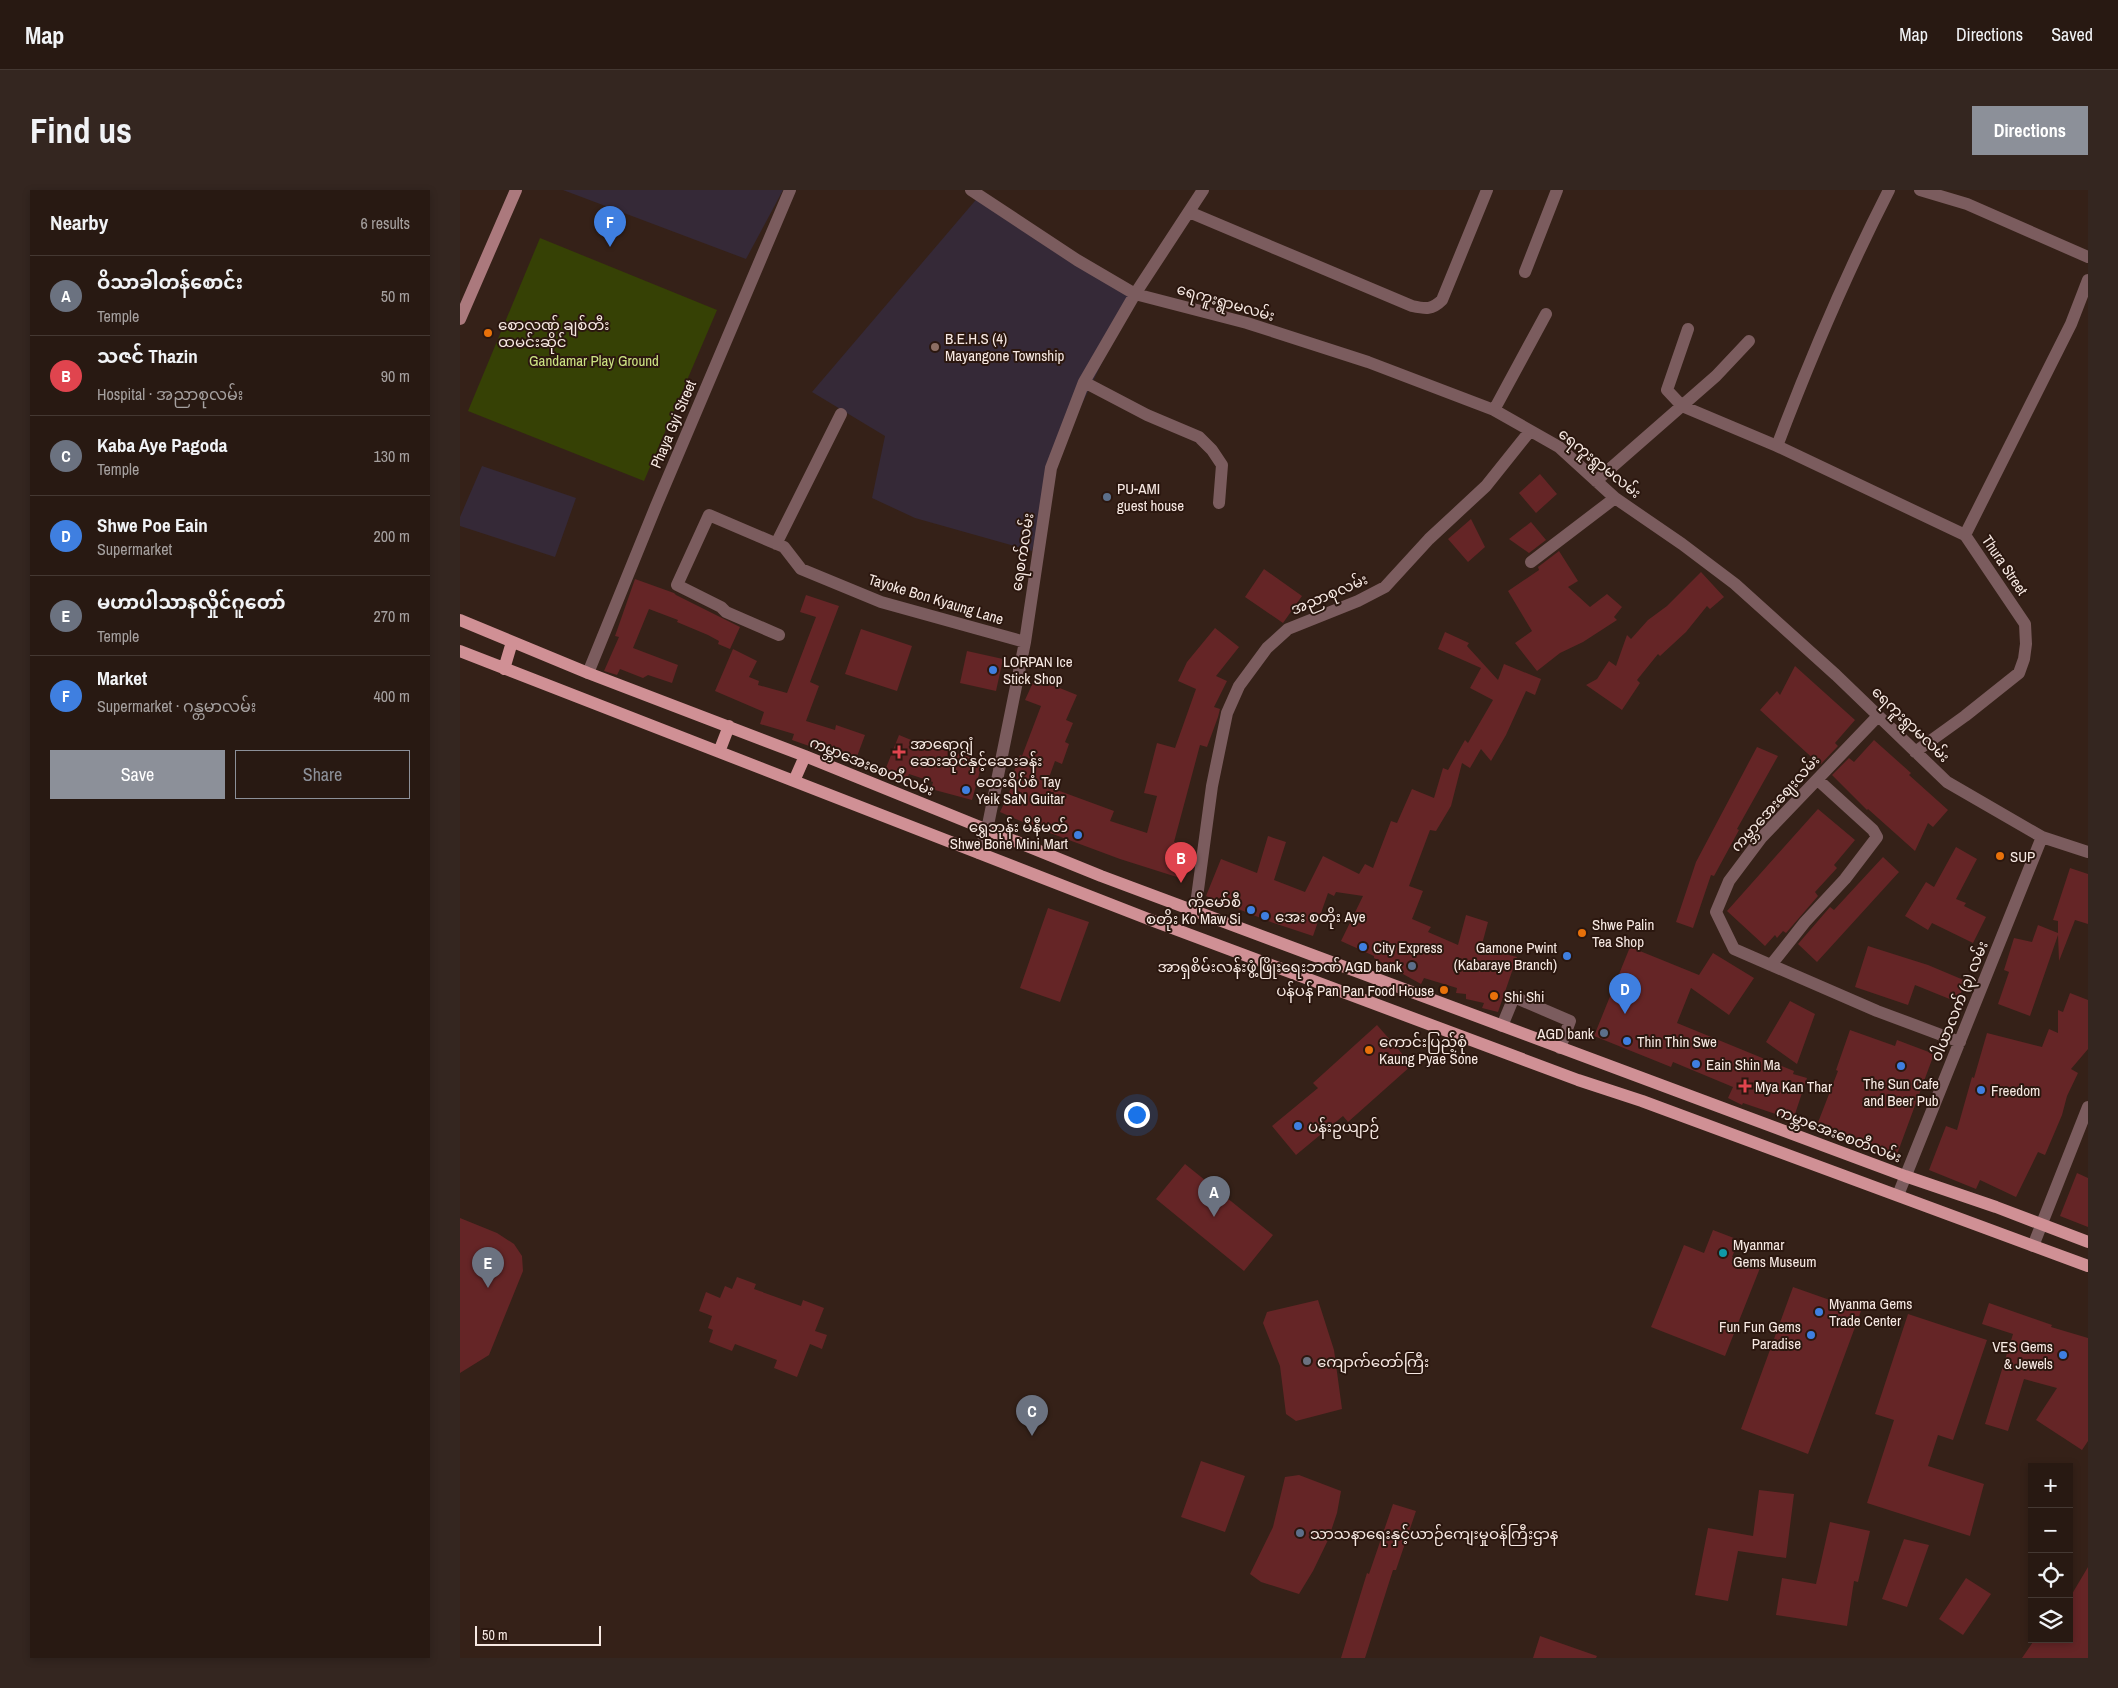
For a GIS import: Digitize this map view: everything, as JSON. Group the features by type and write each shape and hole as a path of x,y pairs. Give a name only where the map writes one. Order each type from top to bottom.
{"main road":[{"path":"460,319 516,190"},
{"name":"ကမ္ဘာအေးစေတီလမ်း","path":"460,620 588,673 729,726 1194,912 1905,1176 2041,1223 2088,1242"},
{"path":"504,669 512,642"},
{"path":"460,652 1156,922 1578,1080 1642,1101 2088,1266"},
{"path":"719,752 729,726"},
{"path":"794,781 805,756"},
{"path":"1988,1228 1996,1207"}],"street":[{"name":"Phaya Gyi Street","path":"588,673 664,487 790,190"},
{"name":"ရေကူးရွာမလမ်း","path":"971,190 1077,260 1135,294 1247,323 1368,362 1494,410 1559,447 1615,498 1682,544 1735,584 1836,674 1947,782 2042,837 2088,852"},
{"name":"ရေစက်လမ်း","path":"979,853 987,830 1025,642 1051,468 1084,382 1135,294 1203,190"},
{"path":"1189,212 1412,306 1428,310 1435,307 1442,300 1487,190"},
{"path":"1526,272 1557,190"},
{"path":"1777,446 1811,356 1888,190"},
{"path":"1920,190 1968,204 2088,257"},
{"name":"Thura Street","path":"1915,752 2019,673 2024,660 2026,644 2025,624 1965,535 2071,324 2088,280"},
{"path":"1494,410 1546,314"},
{"path":"1688,329 1667,390 1682,406 1777,446 1965,535"},
{"path":"1596,481 1716,376 1749,341"},
{"path":"1084,382 1147,415 1199,438 1212,450 1222,464 1219,503"},
{"path":"776,544 842,414"},
{"name":"အညာစုလမ်း","path":"1194,912 1212,786 1227,713 1238,686 1267,648 1288,629 1358,602 1384,587 1429,539 1486,486 1530,430"},
{"path":"1530,562 1615,498"},
{"name":"Tayoke Bon Kyaung Lane","path":"779,635 726,612 721,607 677,585 709,515 784,547 801,569 881,602 1025,642"},
{"name":"ကမ္ဘာအေးဈေးလမ်း","path":"1771,964 1734,949 1716,912 1728,881 1762,837 1878,716"},
{"path":"1818,780 1873,830 1877,837 1845,878 1805,922 1771,964 1876,1011 1960,1042"},
{"name":"ဝါယာလက် (၃) လမ်း","path":"1898,1195 2042,837"},
{"path":"1502,1026 1514,998 1570,1021 1560,1048"},
{"path":"2033,1246 2088,1107"}],"shaded area":[{"path":"563,190 783,190 746,259"},
{"path":"980,195 1135,294 1051,468 1032,551 915,518 872,498 885,436 812,392"},
{"path":"482,466 576,498 555,557 460,526 460,517"}],"green space":[{"name":"Gandamar Play Ground","path":"540,238 717,310 644,481 468,411"}],"building":[{"path":"1540,474 1557,494 1536,513 1519,493"},
{"path":"1471,519 1485,547 1468,562 1448,539"},
{"path":"1531,522 1546,540 1529,553 1509,539"},
{"path":"1559,551 1578,581 1568,587 1590,607 1607,594 1622,607 1614,617 1617,620 1583,642 1560,653 1537,671 1515,643 1532,631 1508,591 1539,570 1538,567"},
{"path":"1264,569 1302,596 1283,623 1245,597"},
{"path":"1701,572 1724,597 1710,609 1707,606 1686,632 1660,656 1658,654 1637,680 1640,683 1622,710 1586,685 1597,679 1609,661 1616,666 1627,635 1631,639 1648,620 1667,606"},
{"path":"635,579 674,593 740,627 730,649 718,644 719,641 708,635 677,622 678,620 649,609 633,648 678,665 672,683 648,675 643,678 620,669 617,675 604,671 619,637 615,636"},
{"path":"806,595 839,606 810,682 819,686 806,721 835,730 836,725 865,735 855,762 792,740 794,734 760,724 764,712 715,691 733,649 757,661 749,677 759,681 758,685 787,693 816,617 800,612"},
{"path":"1215,628 1239,647 1216,676 1227,681 1214,707 1220,709 1218,717 1207,747 1200,745 1174,842 1190,847 1180,878 1120,859 1034,827 1000,812 1014,781 1011,780 1020,755 1022,756 1041,706 1025,700 1035,678 1077,695 1066,720 1073,723 1065,742 1069,744 1062,764 1055,761 1046,786 1114,811 1110,821 1147,833 1157,796 1144,793 1157,743 1175,748 1196,689 1178,681 1187,662"},
{"path":"861,629 912,646 897,691 845,674"},
{"path":"1445,632 1469,643 1467,646 1498,680 1504,664 1541,679 1535,695 1526,691 1506,735 1491,761 1481,749 1470,768 1462,763 1451,806 1436,831 1430,830 1409,886 1423,891 1412,919 1431,927 1428,932 1458,945 1466,915 1488,922 1481,948 1517,957 1498,1012 1482,1008 1484,1003 1466,999 1466,994 1456,993 1457,988 1424,978 1421,984 1374,958 1374,956 1341,941 1363,896 1336,892 1334,896 1328,893 1313,936 1268,921 1206,896 1221,859 1257,873 1268,836 1286,842 1274,880 1305,892 1323,856 1359,874 1365,864 1373,868 1391,821 1397,823 1412,789 1434,798 1443,768 1448,770 1465,740 1468,743 1493,700 1470,688 1481,668 1438,649"},
{"path":"967,651 1003,659 996,691 960,683"},
{"path":"1795,666 1855,720 1835,743 1838,746 1821,764 1760,710 1777,691 1780,695"},
{"path":"899,735 921,744 925,739 942,744 940,749 983,760 972,800 931,789 933,782 909,774 906,781 884,773"},
{"path":"1874,740 1948,810 1933,827 1928,823 1915,851 1867,810 1832,775 1849,758 1854,762"},
{"path":"1757,747 1778,756 1737,829 1739,830 1714,876 1711,875 1693,928 1676,922 1696,862"},
{"path":"1818,809 1855,840 1834,865 1837,868 1815,892 1818,896 1786,933 1783,931 1777,938 1775,935 1765,946 1727,911"},
{"path":"1956,847 1977,859 1956,899 1966,903 1964,906 1986,917 1973,943 1932,923 1928,930 1905,916 1926,882 1934,887"},
{"path":"1883,857 1899,872 1817,962 1798,944 1830,907 1834,910"},
{"path":"2070,868 2088,874 2088,924 2075,920 2059,961 2058,935 2030,1016 1998,1004 2009,972 2004,970 2014,938 2032,942 2038,925 2058,933 2058,921 2053,920"},
{"path":"1048,908 1089,922 1060,1002 1020,988"},
{"path":"1868,946 1928,965 1966,981 1957,1002 1915,985 1908,1005 1855,987"},
{"path":"1630,947 1699,975 1713,953 1754,978 1729,1015 1691,988 1677,1023 1794,1071 1793,1074 1807,1078 1793,1120 1743,1103 1742,1105 1728,1098 1733,1087 1673,1062 1671,1067 1594,1036"},
{"path":"2070,993 2088,1000 2088,1049 2071,1069 2078,1073 2067,1096 2062,1115 2045,1155 2038,1152 2016,1197 1980,1180 1976,1189 1929,1170 1946,1126 1957,1130 1987,1033 2042,1047 2049,1029 2058,1033 2058,1010 2063,1012"},
{"path":"1790,1001 1815,1014 1797,1064 1766,1042"},
{"path":"1377,1025 1412,1065 1348,1122 1343,1116 1296,1155 1272,1126 1318,1088 1313,1083"},
{"path":"1850,1030 1895,1046 1897,1040 1934,1054 1896,1157 1859,1144 1817,1125 1838,1071 1836,1070"},
{"path":"1185,1164 1273,1235 1244,1271 1156,1199"},
{"path":"2077,1173 2088,1178 2088,1227 2060,1216"},
{"path":"460,1218 497,1233 514,1244 522,1256 523,1271 489,1355 460,1373"},
{"path":"1713,1230 1739,1240 1732,1257 1760,1268 1725,1356 1651,1327 1684,1245 1704,1253"},
{"path":"737,1277 756,1284 754,1289 801,1306 803,1300 824,1308 815,1331 827,1335 822,1349 810,1344 797,1377 774,1368 777,1360 735,1344 732,1351 709,1342 713,1330 708,1328 712,1316 699,1311 706,1292 720,1298 725,1286 732,1289"},
{"path":"1793,1287 1861,1311 1808,1454 1741,1429"},
{"name":"ကျောက်တော်ကြီး","path":"1318,1300 1334,1350 1342,1409 1296,1421 1286,1414 1280,1366 1263,1323 1267,1312"},
{"path":"1989,1303 2052,1325 2051,1327 2088,1338 2088,1441 2082,1450 2036,1420 2057,1388 2024,1379 2008,1431 1985,1424 2013,1334 1982,1324"},
{"path":"1908,1314 1987,1340 1953,1440 1938,1435 1928,1466 1984,1484 1970,1536 1867,1503 1894,1420 1875,1414"},
{"path":"1201,1461 1245,1476 1225,1532 1181,1517"},
{"name":"သာသနာရေးနှင့်ယာဉ်ကျေးမှုဝန်ကြီးဌာန","path":"1299,1475 1341,1491 1337,1513 1328,1540 1299,1594 1261,1582 1250,1574 1273,1527 1285,1477"},
{"path":"1759,1490 1794,1494 1786,1558 1738,1551 1728,1601 1695,1595 1708,1528 1753,1536"},
{"path":"1393,1504 1416,1511 1396,1570 1393,1570 1365,1658 1341,1658 1367,1573 1369,1574"},
{"path":"1830,1522 1870,1531 1858,1582 1854,1581 1847,1626 1776,1615 1782,1578 1816,1584"},
{"path":"1904,1539 1929,1545 1907,1607 1882,1599"},
{"path":"2088,1567 2088,1658 2022,1658 2032,1643 2073,1643 2073,1592"},
{"path":"1966,1578 1991,1594 1963,1635 1939,1619"},
{"path":"1540,1636 1597,1656 1596,1658 1533,1658"}],"place":[{"name":"Market","path":"610,247"},
{"name":"စောလဏ် ချစ်တီး ထမင်းဆိုင်","path":"488,333"},
{"name":"B.E.H.S (4) Mayangone Township","path":"935,347"},
{"name":"PU-AMI guest house","path":"1107,497"},
{"name":"LORPAN Ice Stick Shop","path":"993,670"},
{"name":"အာရောဂျံ ဆေးဆိုင်နှင့်ဆေးခန်း","path":"899,752"},
{"name":"တေးရိပ်စံ Tay Yeik SaN Guitar","path":"966,790"},
{"name":"ရွှေဘုန်း မီနီမတ် Shwe Bone Mini Mart","path":"1078,835"},
{"name":"SUP","path":"2000,856"},
{"name":"သဇင် Thazin","path":"1181,883"},
{"name":"ကိုမော်စီ စတိုး Ko Maw Si","path":"1251,910"},
{"name":"အေး စတိုး Aye","path":"1265,916"},
{"name":"Shwe Palin Tea Shop","path":"1582,933"},
{"name":"City Express","path":"1363,947"},
{"name":"Gamone Pwint (Kabaraye Branch)","path":"1567,956"},
{"name":"အာရှစိမ်းလန်းဖွံ့ဖြိုးရေးဘဏ် AGD bank","path":"1412,966"},
{"name":"ပန်ပန် Pan Pan Food House","path":"1444,990"},
{"name":"Shi Shi","path":"1494,996"},
{"name":"Shwe Poe Eain","path":"1625,1014"},
{"name":"AGD bank","path":"1604,1033"},
{"name":"Thin Thin Swe","path":"1627,1041"},
{"name":"ကောင်းပြည့်စုံ Kaung Pyae Sone","path":"1369,1050"},
{"name":"Eain Shin Ma","path":"1696,1064"},
{"name":"The Sun Cafe and Beer Pub","path":"1901,1066"},
{"name":"Mya Kan Thar","path":"1745,1086"},
{"name":"Freedom","path":"1981,1090"},
{"name":"ပန်းဥယျာဉ်","path":"1298,1126"},
{"name":"ဝိသာခါတန်စောင်း","path":"1214,1217"},
{"name":"Myanmar Gems Museum","path":"1723,1253"},
{"name":"မဟာပါသာနလှိုင်ဂူတော်","path":"488,1288"},
{"name":"Myanma Gems Trade Center","path":"1819,1312"},
{"name":"Fun Fun Gems Paradise","path":"1811,1335"},
{"name":"VES Gems & Jewels","path":"2063,1355"},
{"name":"ကျောက်တော်ကြီး","path":"1307,1361"},
{"name":"Kaba Aye Pagoda","path":"1032,1436"},
{"name":"သာသနာရေးနှင့်ယာဉ်ကျေးမှုဝန်ကြီးဌာန","path":"1300,1533"}]}
